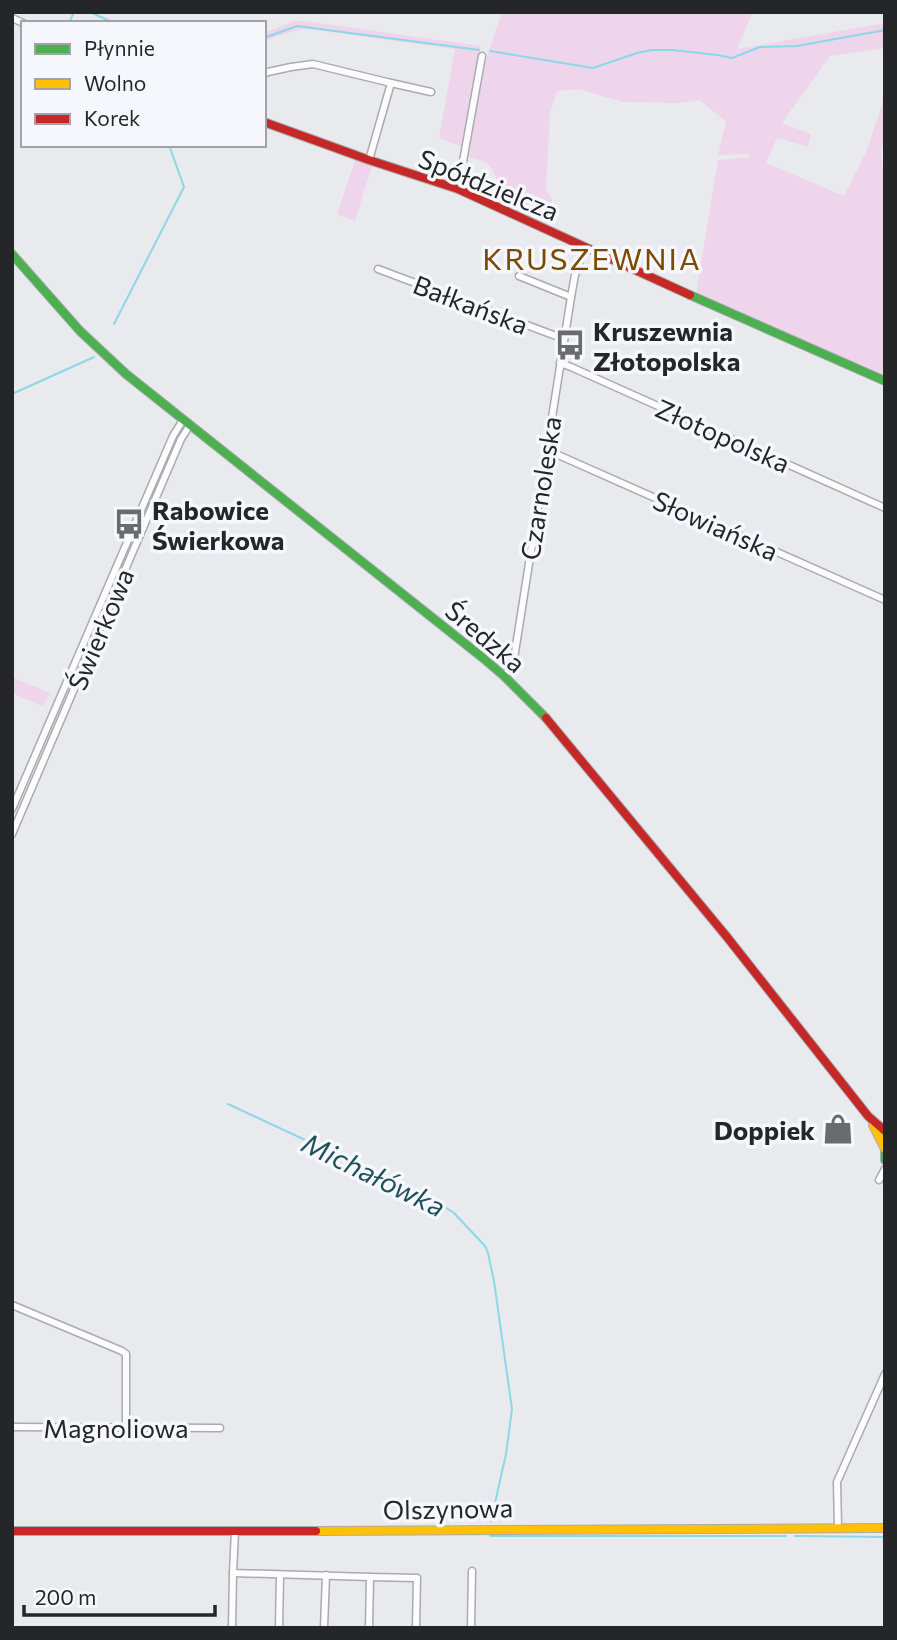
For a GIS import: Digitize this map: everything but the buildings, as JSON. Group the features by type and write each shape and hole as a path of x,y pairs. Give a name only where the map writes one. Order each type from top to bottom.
{"street":[{"path":"458,189 482,56"},
{"path":"266,73 313,64 431,92"},
{"path":"369,160 391,83"},
{"name":"Spółdzielcza","path":"266,123 458,189 584,248 885,381"},
{"name":"Czarnoleska","path":"504,676 513,665 571,297 584,248"},
{"name":"Średzka","path":"12,254 72,323 126,374 504,676 547,719 727,937 868,1116 885,1151"},
{"name":"Bałkańska","path":"378,269 564,339"},
{"path":"519,276 571,297"},
{"name":"Złotopolska","path":"560,363 885,508"},
{"name":"Świerkowa","path":"12,809 173,436 187,423"},
{"name":"Świerkowa","path":"12,834 187,423"},
{"name":"Słowiańska","path":"546,451 885,600"},
{"name":"Średzka","path":"868,1116 885,1132"},
{"path":"885,1151 885,1160"},
{"path":"883,1182 885,1170"},
{"path":"12,1306 115,1347 126,1354 126,1427"},
{"path":"838,1528 837,1482 885,1374"},
{"name":"Magnoliowa","path":"12,1427 220,1427"},
{"name":"Olszynowa","path":"12,1531 885,1528"},
{"path":"232,1628 235,1531"},
{"path":"471,1571 471,1628"},
{"path":"233,1573 417,1578 416,1628"},
{"path":"279,1628 280,1574"},
{"path":"324,1628 326,1575"},
{"path":"369,1628 370,1577"}],"shaded area":[{"path":"502,12 753,12 737,49 885,23 885,48 830,56 782,123 811,134 808,147 777,138 766,163 844,196 867,150 885,95 885,137 881,150 885,190 885,377 696,294 718,160 750,157 748,154 718,155 726,121 699,100 678,103 623,102 579,89 557,91 550,113 546,190 552,199 551,210 544,211 542,216 519,205 518,207 503,197 499,188 503,186 500,179 497,180 488,164 470,158 466,148 439,138 455,49 307,29 266,40 266,32 294,21 304,21 481,46 474,76 476,92 472,120 488,53"},
{"path":"355,160 372,166 355,221 337,214"},
{"path":"12,677 50,693 43,706 12,693"}],"waterway":[{"path":"70,21 74,12"},
{"path":"90,12 110,21"},
{"path":"266,37 297,26 479,50"},
{"path":"490,51 593,68 652,50 732,58 760,47 797,46 885,30"},
{"path":"114,324 184,187 170,147"},
{"path":"12,394 94,357"},
{"name":"Michałówka","path":"228,1104 426,1195 454,1213 485,1246 494,1281 512,1409 506,1454 491,1521"},
{"name":"Michałówka","path":"490,1534 786,1536"},
{"name":"Michałówka","path":"795,1536 885,1537"}],"traffic: fast":[{"path":"12,254 80,331 126,374 483,658 546,718"},
{"path":"690,295 885,381"},
{"path":"885,1153 885,1160"}],"traffic: slow":[{"path":"873,1125 885,1149"},
{"path":"316,1531 885,1528"}],"traffic: jam":[{"path":"266,123 458,189 690,295"},
{"path":"546,718 727,937 868,1116 885,1131"},
{"path":"12,1531 316,1531"}],"place":[{"name":"Kruszewnia Złotopolska","path":"570,345"},
{"name":"Rabowice Świerkowa","path":"129,524"},
{"name":"Doppiek","path":"838,1129"}],"district":[{"name":"KRUSZEWNIA","path":"592,257"}]}
